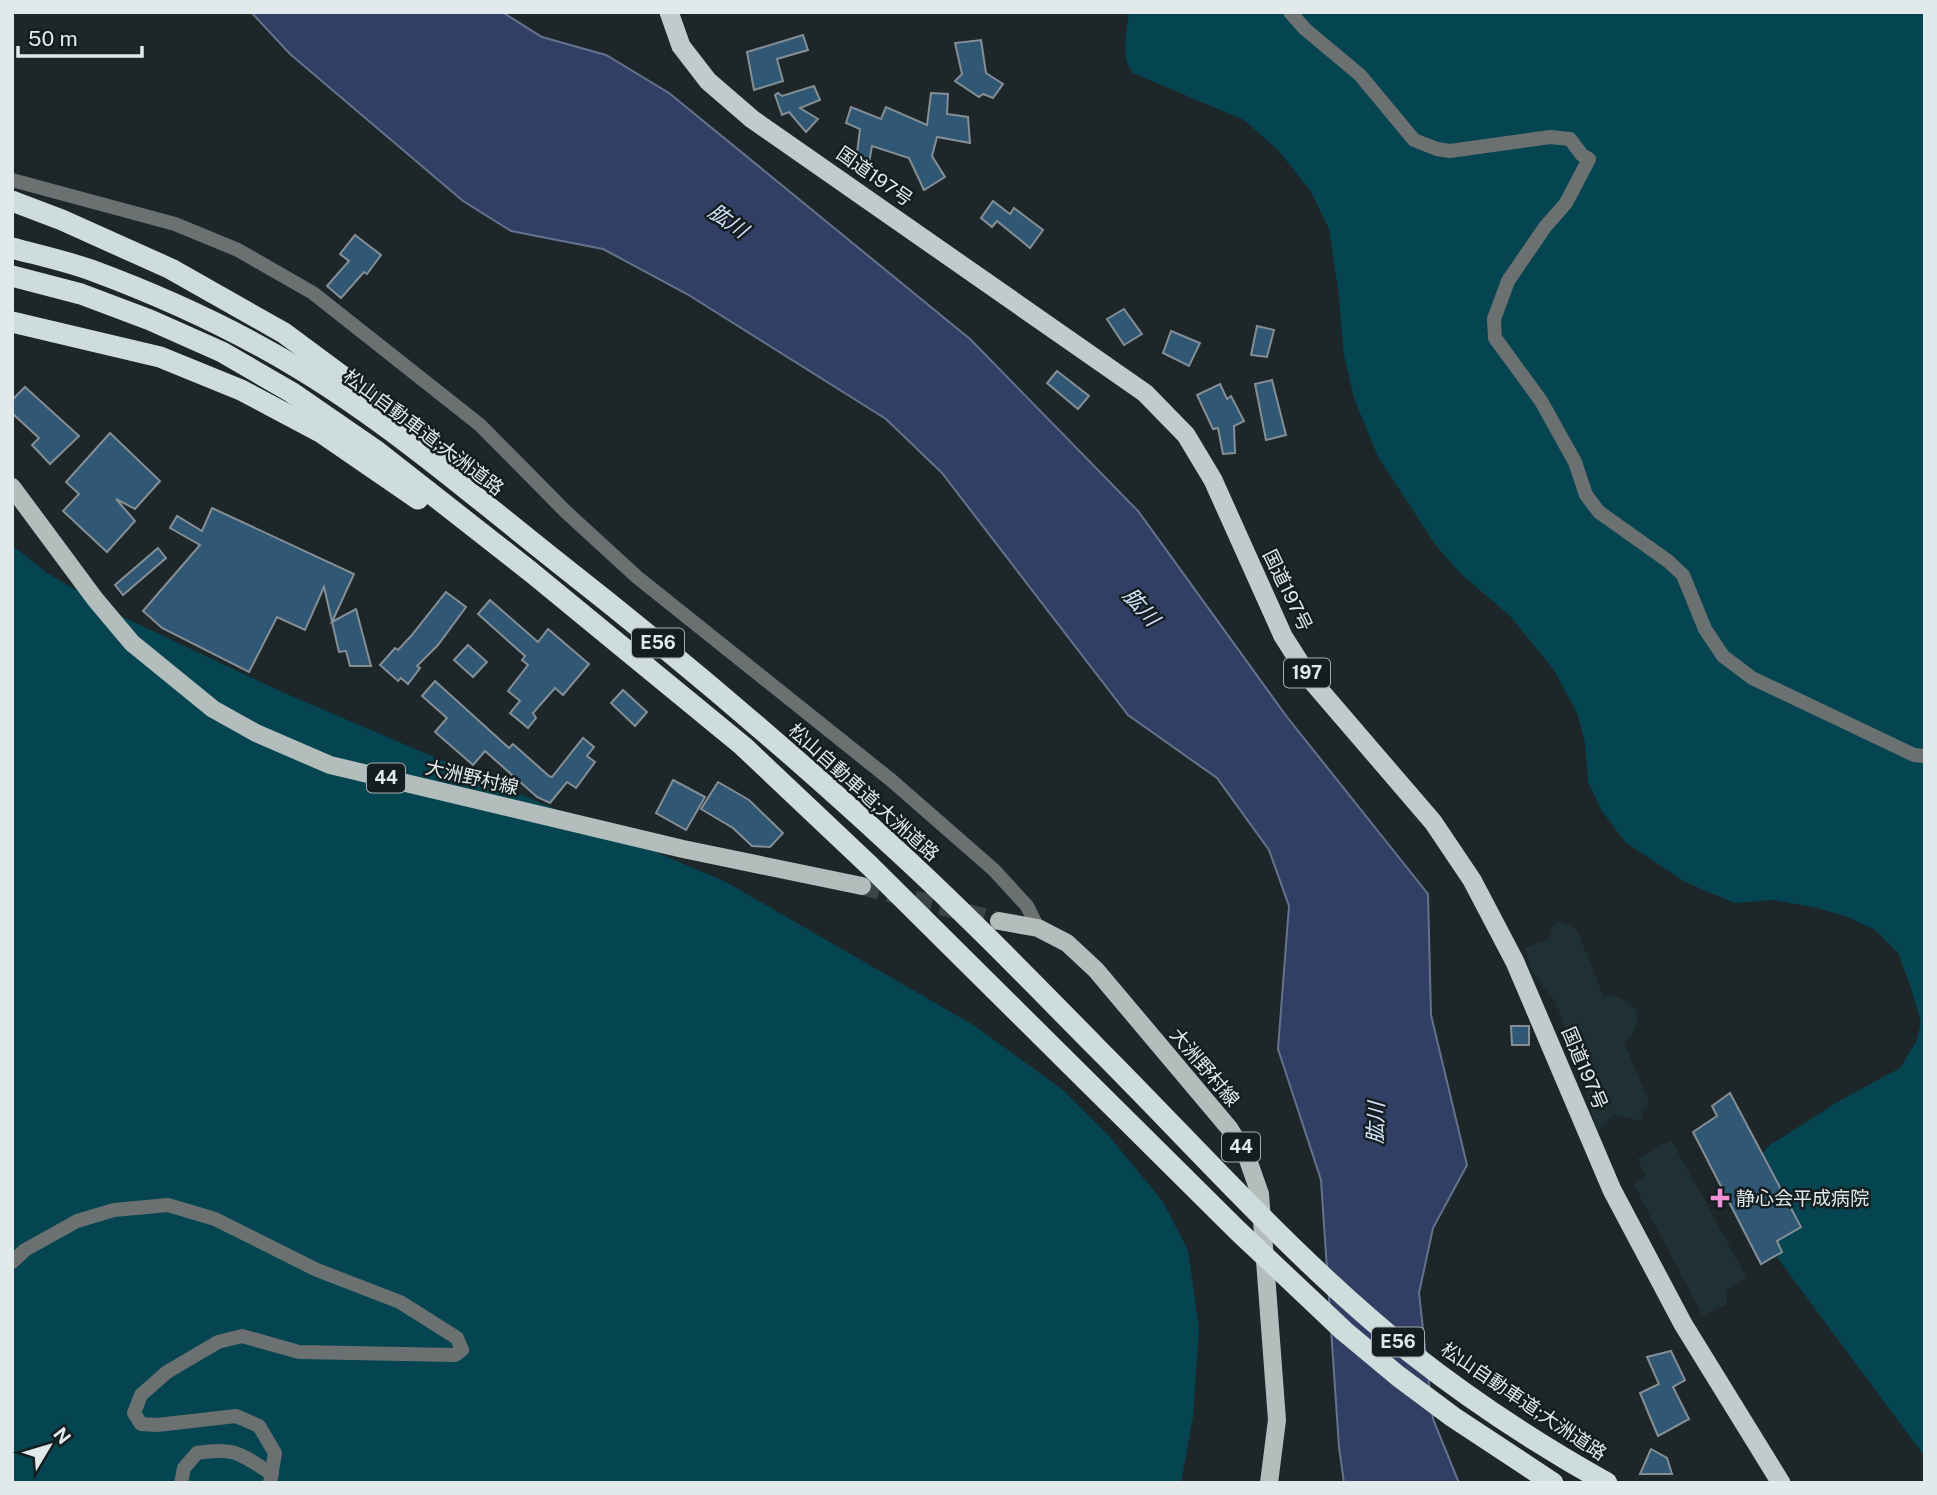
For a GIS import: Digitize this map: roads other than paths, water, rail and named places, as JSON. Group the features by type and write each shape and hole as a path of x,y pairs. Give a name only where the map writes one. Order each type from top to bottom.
{"highway":[{"name":"国道197号","path":"669,12 681,46 708,81 752,119 1145,393 1186,435 1213,480 1283,636 1304,669 1433,822 1472,880 1515,962 1612,1190 1683,1324 1781,1483"},
{"path":"12,201 62,220 171,269 284,333 396,416 461,470 538,547"},
{"name":"松山自動車道;大洲道路","path":"12,248 87,269 159,297 232,331 291,364 364,411 623,614 759,727 893,847 1306,1259 1412,1354 1525,1434 1607,1483"},
{"name":"E56","path":"12,276 81,294 150,320 222,352 291,392 378,452 531,572 743,746 870,866 1289,1281 1398,1376 1465,1425 1553,1483"},
{"path":"12,322 160,357 241,390 322,433 457,526 531,572"}],"main road":[{"name":"大洲野村線","path":"12,487 95,599 132,643 213,709 256,733 330,765 683,849 862,886"},
{"name":"大洲野村線","path":"999,921 1038,928 1067,943 1096,970 1229,1128 1247,1157 1260,1194 1276,1407 1274,1454 1269,1483"}],"street":[{"path":"1290,12 1305,29 1360,75 1414,140 1450,151 1509,141 1550,137 1570,139 1582,155 1589,159 1566,203 1545,227 1508,281 1494,319 1495,338 1541,401 1574,462 1586,495 1599,512 1668,561 1683,575 1705,629 1723,656 1752,677 1914,755 1925,756"},
{"path":"12,180 176,224 238,250 313,293 480,425 565,511 637,577 891,780 984,861 1027,906 1038,928"},
{"path":"12,1262 25,1250 77,1221 114,1210 168,1205 215,1219 317,1270 400,1302 457,1338 462,1350 455,1355 299,1352 242,1336 218,1342 167,1372 141,1395 134,1413 141,1424 158,1425 236,1416 259,1426 275,1453 271,1478 235,1451 221,1449 197,1452 184,1468 181,1483"}],"water":[{"name":"肱川","path":"251,12 502,12 542,37 606,55 669,93 970,339 1138,511 1287,717 1428,894 1431,1015 1467,1165 1433,1228 1419,1293 1433,1419 1459,1483 1344,1483 1339,1447 1321,1180 1278,1049 1289,906 1269,850 1217,778 1128,715 942,473 886,419 687,294 603,249 511,231 463,201 290,54"}],"tunnel":[{"path":"862,886 999,921"}],"place":[{"name":"静心会平成病院","path":"1720,1198"}]}
